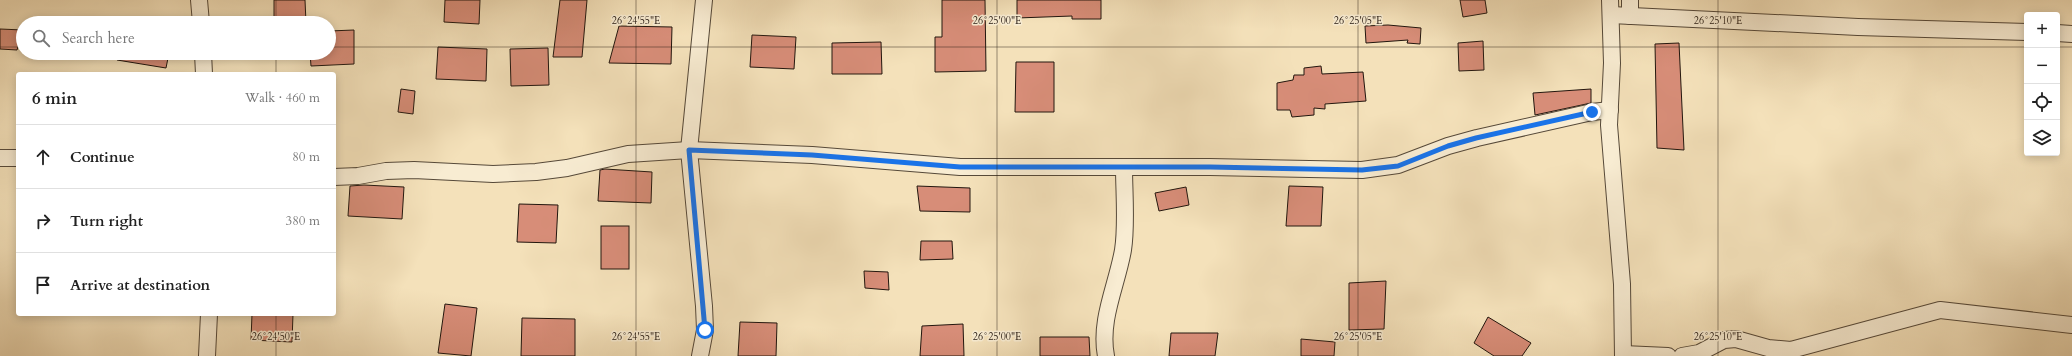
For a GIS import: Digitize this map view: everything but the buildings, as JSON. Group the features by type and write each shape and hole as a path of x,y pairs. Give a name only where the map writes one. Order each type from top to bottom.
{"street":[{"path":"199,0 200,16"},
{"path":"700,356 705,330 704,306 689,150 704,0"},
{"path":"1630,0 1630,16"},
{"path":"1668,356 1623,355 1622,284 1609,125 1612,63 1610,8 1630,16 1858,27 2024,32"},
{"path":"2060,33 2072,34"},
{"path":"203,60 204,72"},
{"path":"336,176 358,176 386,171 414,170 493,174 536,172 567,168 628,154 689,150 812,155 960,167 1124,167 1362,170 1398,166 1448,146 1476,138 1592,112 1610,110"},
{"path":"0,158 16,158"},
{"path":"1106,356 1104,347 1106,318 1116,282 1123,248 1124,167"},
{"path":"1682,356 1698,353 1724,340 1736,339 1768,348 1791,350 1940,310 2072,325"},
{"path":"207,356 209,316"}],"route":[{"path":"705,330 689,150 812,155 960,167 1210,167 1362,170 1398,166 1448,146 1476,138 1592,112"}]}
